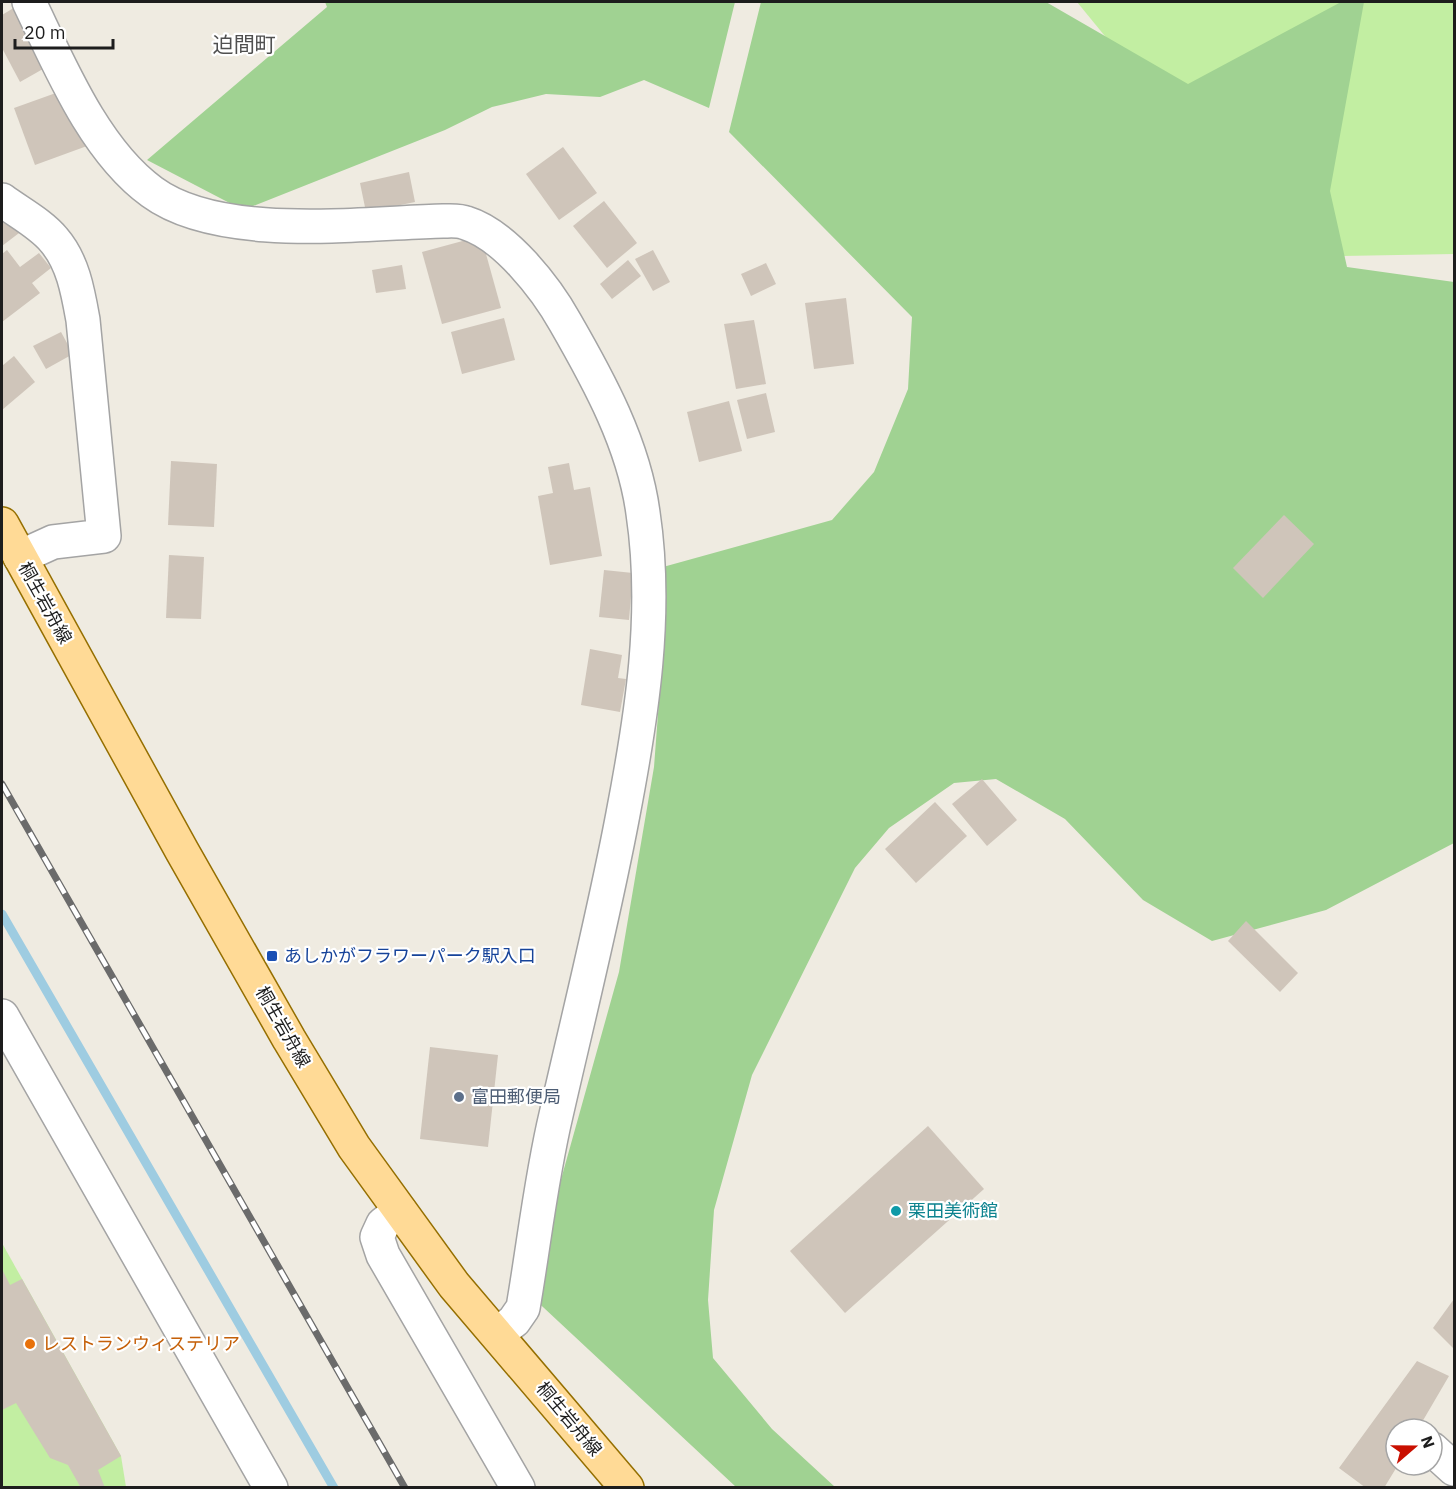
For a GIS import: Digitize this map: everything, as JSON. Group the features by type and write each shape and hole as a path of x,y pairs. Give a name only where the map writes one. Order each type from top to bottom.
{"main road":[{"name":"桐生岩舟線","path":"2,524 289,1039 354,1147 454,1285 627,1488"}],"street":[{"path":"29,2 70,88 97,130 128,171 152,193 181,208 229,220 278,226 465,222 488,234 532,275 556,306 583,352 632,458 644,514 648,596 647,662 636,744 606,904 555,1120 523,1308 514,1321 497,1334"},
{"path":"2,200 54,239 66,257 76,285 83,320 104,536 53,542 20,557"},
{"path":"2,1016 271,1488"},
{"path":"400,1211 383,1224 377,1237 383,1255 518,1488"}],"green space":[{"path":"325,2 735,2 709,108 644,80 600,97 546,94 492,107 445,130 243,210 147,160 327,7"},
{"path":"761,2 1046,2 1188,84 1341,2 1364,2 1330,191 1347,267 1454,282 1454,843 1326,910 1212,941 1143,900 1065,819 996,779 954,783 889,828 855,868 752,1075 714,1210 708,1300 713,1358 772,1429 835,1487 736,1487 529,1294 619,972 654,767 662,661 663,567 832,520 874,472 908,389 912,317 729,132"},
{"path":"1077,2 1454,2 1454,254 1286,257"},
{"name":"レストランウィステリア","path":"2,1243 121,1456 126,1487 2,1487"}],"building":[{"path":"17,6 50,65 20,82 2,48 2,15"},
{"path":"67,89 87,146 35,165 14,108"},
{"path":"563,147 597,193 559,220 526,174"},
{"path":"409,172 415,202 366,212 360,183"},
{"path":"604,201 637,243 607,268 573,226"},
{"path":"2,218 23,230 2,246"},
{"path":"481,236 501,308 442,324 422,252"},
{"path":"7,250 20,267 39,253 51,268 32,283 40,293 2,322 2,254"},
{"path":"653,250 670,282 653,291 635,259"},
{"path":"628,260 641,276 612,299 600,284"},
{"path":"766,263 776,284 751,296 741,274"},
{"path":"402,265 406,289 376,293 372,270"},
{"path":"846,298 854,364 814,369 805,303"},
{"path":"504,318 515,360 462,374 451,332"},
{"path":"754,320 766,384 736,389 724,324"},
{"path":"61,332 73,354 46,369 33,346"},
{"path":"14,356 35,382 2,410 2,366"},
{"path":"766,393 775,432 747,439 737,400"},
{"path":"729,401 742,451 699,462 687,412"},
{"path":"171,461 217,464 214,527 168,525"},
{"path":"569,463 574,490 590,487 602,556 550,565 538,496 553,493 548,467"},
{"path":"1284,515 1314,544 1263,598 1233,568"},
{"path":"169,555 204,557 201,619 166,618"},
{"path":"604,570 633,573 629,620 599,617"},
{"path":"590,649 622,655 618,678 626,679 620,712 581,705"},
{"path":"982,779 1017,820 987,846 952,804"},
{"path":"935,802 967,836 916,883 885,849"},
{"path":"1246,921 1298,973 1280,992 1228,941"},
{"name":"富田郵便局","path":"430,1047 498,1055 488,1147 420,1139"},
{"path":"928,1126 984,1189 845,1313 790,1251"},
{"name":"レストランウィステリア","path":"2,1269 10,1285 22,1279 121,1456 98,1470 105,1488 81,1488 68,1465 50,1458 16,1403 2,1410"},
{"path":"1454,1299 1454,1349 1433,1328"},
{"path":"1417,1361 1449,1376 1425,1417 1384,1417 1384,1477 1391,1477 1384,1488 1366,1488 1339,1468"}],"waterway":[{"path":"2,914 334,1488"}],"railway":[{"path":"2,784 405,1488"}],"place":[{"name":"あしかがフラワーパーク駅入口","path":"272,956"},
{"name":"富田郵便局","path":"459,1097"},
{"name":"栗田美術館","path":"896,1211"},
{"name":"レストランウィステリア","path":"30,1344"}],"district":[{"name":"迫間町","path":"244,45"}]}
